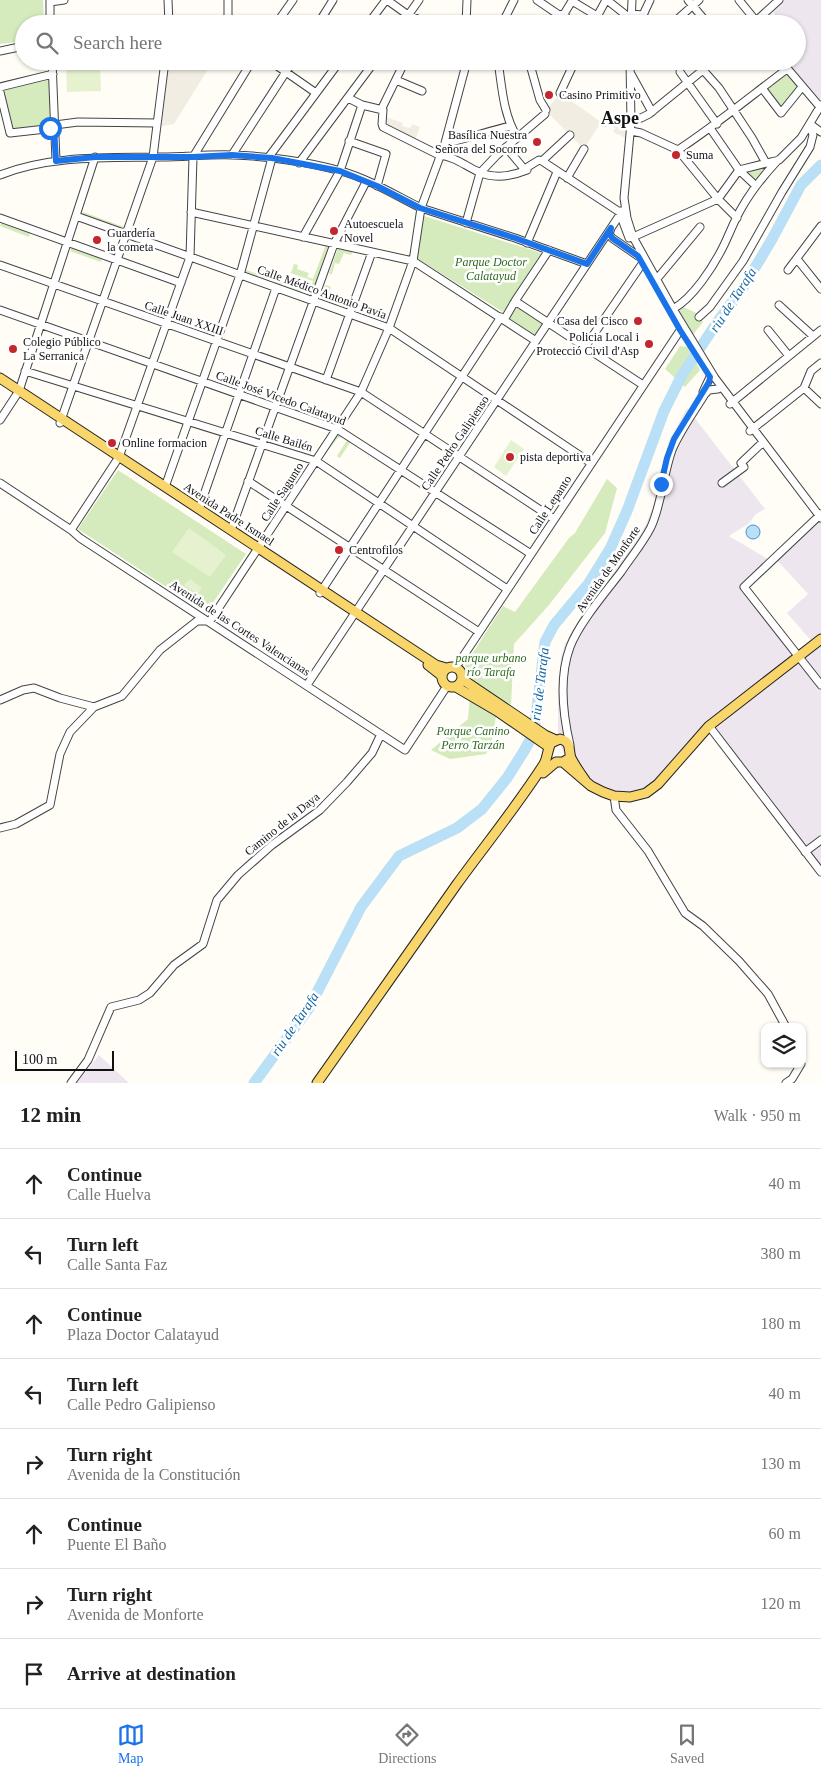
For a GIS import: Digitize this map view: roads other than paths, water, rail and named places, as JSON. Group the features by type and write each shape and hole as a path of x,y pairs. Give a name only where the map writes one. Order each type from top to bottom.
{"main road":[{"name":"Avenida Padre Ismael","path":"0,378 61,421 321,592 448,671"},
{"name":"Avenida Padre Ismael","path":"0,383 18,392"},
{"name":"Avenida Padre Ismael","path":"118,458 231,530 257,550"},
{"path":"317,1083 517,803 553,745 567,742 565,757 585,780 603,792 614,796 630,797 646,793 658,784 709,726 821,639"},
{"path":"455,684 461,672 448,671 443,682 455,684 545,735 553,745 552,760 565,757"},
{"path":"517,803 549,766 565,757"}],"street":[{"path":"50,15 50,1 64,0"},
{"path":"168,0 168,15"},
{"path":"228,0 228,15"},
{"path":"282,15 293,0"},
{"path":"324,15 333,0"},
{"path":"375,15 386,0 408,15 420,0"},
{"path":"466,15 467,0"},
{"path":"506,15 514,0"},
{"path":"537,0 559,15 564,14 573,1 595,15"},
{"path":"598,15 607,0 626,15"},
{"path":"631,15 632,0"},
{"path":"643,15 650,0"},
{"path":"680,15 690,3 699,0"},
{"path":"739,0 751,15"},
{"path":"765,15 779,0"},
{"path":"690,3 700,15"},
{"path":"0,51 15,48"},
{"path":"53,70 56,161"},
{"path":"61,421 153,157 164,70"},
{"path":"71,530 118,458 190,257 193,157 246,70"},
{"path":"283,70 316,93"},
{"path":"165,487 240,275 270,158 333,70"},
{"path":"299,163 368,70"},
{"path":"400,70 382,110 382,124 384,127 439,155 456,159 480,173 508,176 527,170 526,168 539,160 542,161 570,135"},
{"name":"Calle Sagunto","path":"210,621 361,392 389,328 413,261 420,208 444,143 464,70"},
{"path":"500,70 502,83 501,91 510,126 517,137"},
{"path":"466,223 480,173 546,112 540,100 532,70"},
{"path":"560,93 568,70"},
{"path":"631,120 641,118 652,112 702,70 720,88 766,164"},
{"path":"678,150 717,124 733,109 786,70"},
{"path":"673,310 698,285 724,247 739,211 756,186 801,138 821,106 788,70"},
{"path":"232,155 286,72"},
{"path":"630,72 652,112"},
{"path":"621,213 631,120 630,72"},
{"path":"680,72 717,124"},
{"path":"0,87 53,74"},
{"path":"396,80 422,91"},
{"path":"762,88 780,113 802,87"},
{"path":"0,92 10,134 78,122 158,123"},
{"path":"348,98 362,105 382,110"},
{"path":"303,237 340,171 362,105"},
{"path":"810,124 821,132"},
{"path":"698,317 710,307 743,261 806,153 812,141 810,124"},
{"path":"444,143 468,139 489,130 510,126"},
{"path":"710,128 739,170 756,186"},
{"path":"630,130 678,150 718,199 737,218"},
{"path":"350,141 386,154 377,186"},
{"path":"506,147 525,170"},
{"path":"567,178 584,149"},
{"path":"0,175 23,167 95,157 232,155 270,158 340,171 377,186 420,208 550,250 587,264"},
{"path":"0,420 18,392 95,157"},
{"path":"614,240 623,239 629,231 718,199 739,170 779,160"},
{"path":"542,161 621,213 642,264 718,389 731,403"},
{"path":"527,243 557,172"},
{"path":"231,530 334,244 366,182"},
{"path":"624,198 629,231 681,328"},
{"path":"191,212 413,261 536,341"},
{"name":"Calle Pedro Galipienso","path":"307,686 621,213"},
{"name":"Calle Médico Antonio Pavía","path":"76,216 389,328 591,463"},
{"path":"0,218 181,283"},
{"path":"629,231 618,224 611,228 610,234 614,240 638,256"},
{"path":"788,270 821,226"},
{"path":"656,280 700,227"},
{"path":"321,592 461,376 550,250"},
{"path":"326,380 372,252"},
{"path":"797,259 821,289"},
{"path":"585,347 642,264"},
{"name":"Calle Juan XXIII","path":"0,265 361,392 554,519"},
{"path":"199,509 276,288"},
{"path":"515,301 547,324 643,385"},
{"path":"779,305 813,336"},
{"name":"Calle José Vicedo Calatayud","path":"0,310 337,428 531,554"},
{"name":"Calle Lepanto","path":"448,671 479,632 681,328"},
{"path":"768,330 789,356"},
{"path":"731,403 821,330"},
{"path":"752,430 804,388 811,371 821,363"},
{"name":"Calle Bailén","path":"25,370 316,461 507,589"},
{"path":"711,377 819,516 821,525"},
{"name":"Avenida de Monforte","path":"553,745 562,729 561,673 567,645 573,633 648,526 674,439 711,377"},
{"path":"804,388 821,404"},
{"name":"Avenida de Monforte","path":"565,757 565,668 570,647 587,618 643,542 656,515 669,460 676,441 705,394 710,390 718,389"},
{"path":"722,483 744,466 741,462 762,443"},
{"path":"248,481 479,632"},
{"name":"Avenida de las Cortes Valencianas","path":"0,483 71,530 87,543 210,621 405,750 455,684"},
{"path":"819,516 744,587 821,685"},
{"path":"0,828 16,824 50,805 60,754 70,732 94,707 122,696 160,650 197,621 210,621"},
{"path":"0,700 23,690 34,688 60,698 94,707"},
{"path":"709,726 821,872"},
{"name":"Camino de la Daya","path":"71,1083 88,1060 111,1007 139,1000 150,993 174,965 203,944 217,900 238,875 272,845 320,810 372,753 381,734"},
{"path":"614,796 616,810 648,851 685,913 703,926 739,961 768,994 784,1023"},
{"path":"806,852 821,840"},
{"path":"786,1083 800,1068"}],"water":[{"path":"753,525 758,527 760,532 758,537 753,539 748,537 746,532 748,527"}],"waterway":[{"name":"riu de Tarafa","path":"254,1083 309,1008 361,907 399,856 457,828 482,809 507,778 524,751 534,733 545,642 554,625 589,583 610,549 627,511 664,411 682,375 744,286 801,185 821,165"}],"tunnel":[{"path":"601,122 607,124"}],"place":[{"name":"Casino Primitivo","path":"549,95"},
{"name":"Basílica Nuestra Señora del Socorro","path":"537,142"},
{"name":"Suma","path":"676,155"},
{"name":"Autoescuela Novel","path":"334,231"},
{"name":"Guardería la cometa","path":"97,240"},
{"name":"Casa del Cisco","path":"638,321"},
{"name":"Policia Local i Protecció Civil d'Asp","path":"649,344"},
{"name":"Colegio Público La Serranica","path":"13,349"},
{"name":"Online formacion","path":"112,443"},
{"name":"pista deportiva","path":"510,457"},
{"name":"Centrofilos","path":"339,550"}],"district":[{"name":"Aspe","path":"620,118"}],"park label":[{"name":"Parque Doctor Calatayud","path":"491,269"},
{"name":"parque urbano río Tarafa","path":"491,665"},
{"name":"Parque Canino Perro Tarzán","path":"473,738"}]}
